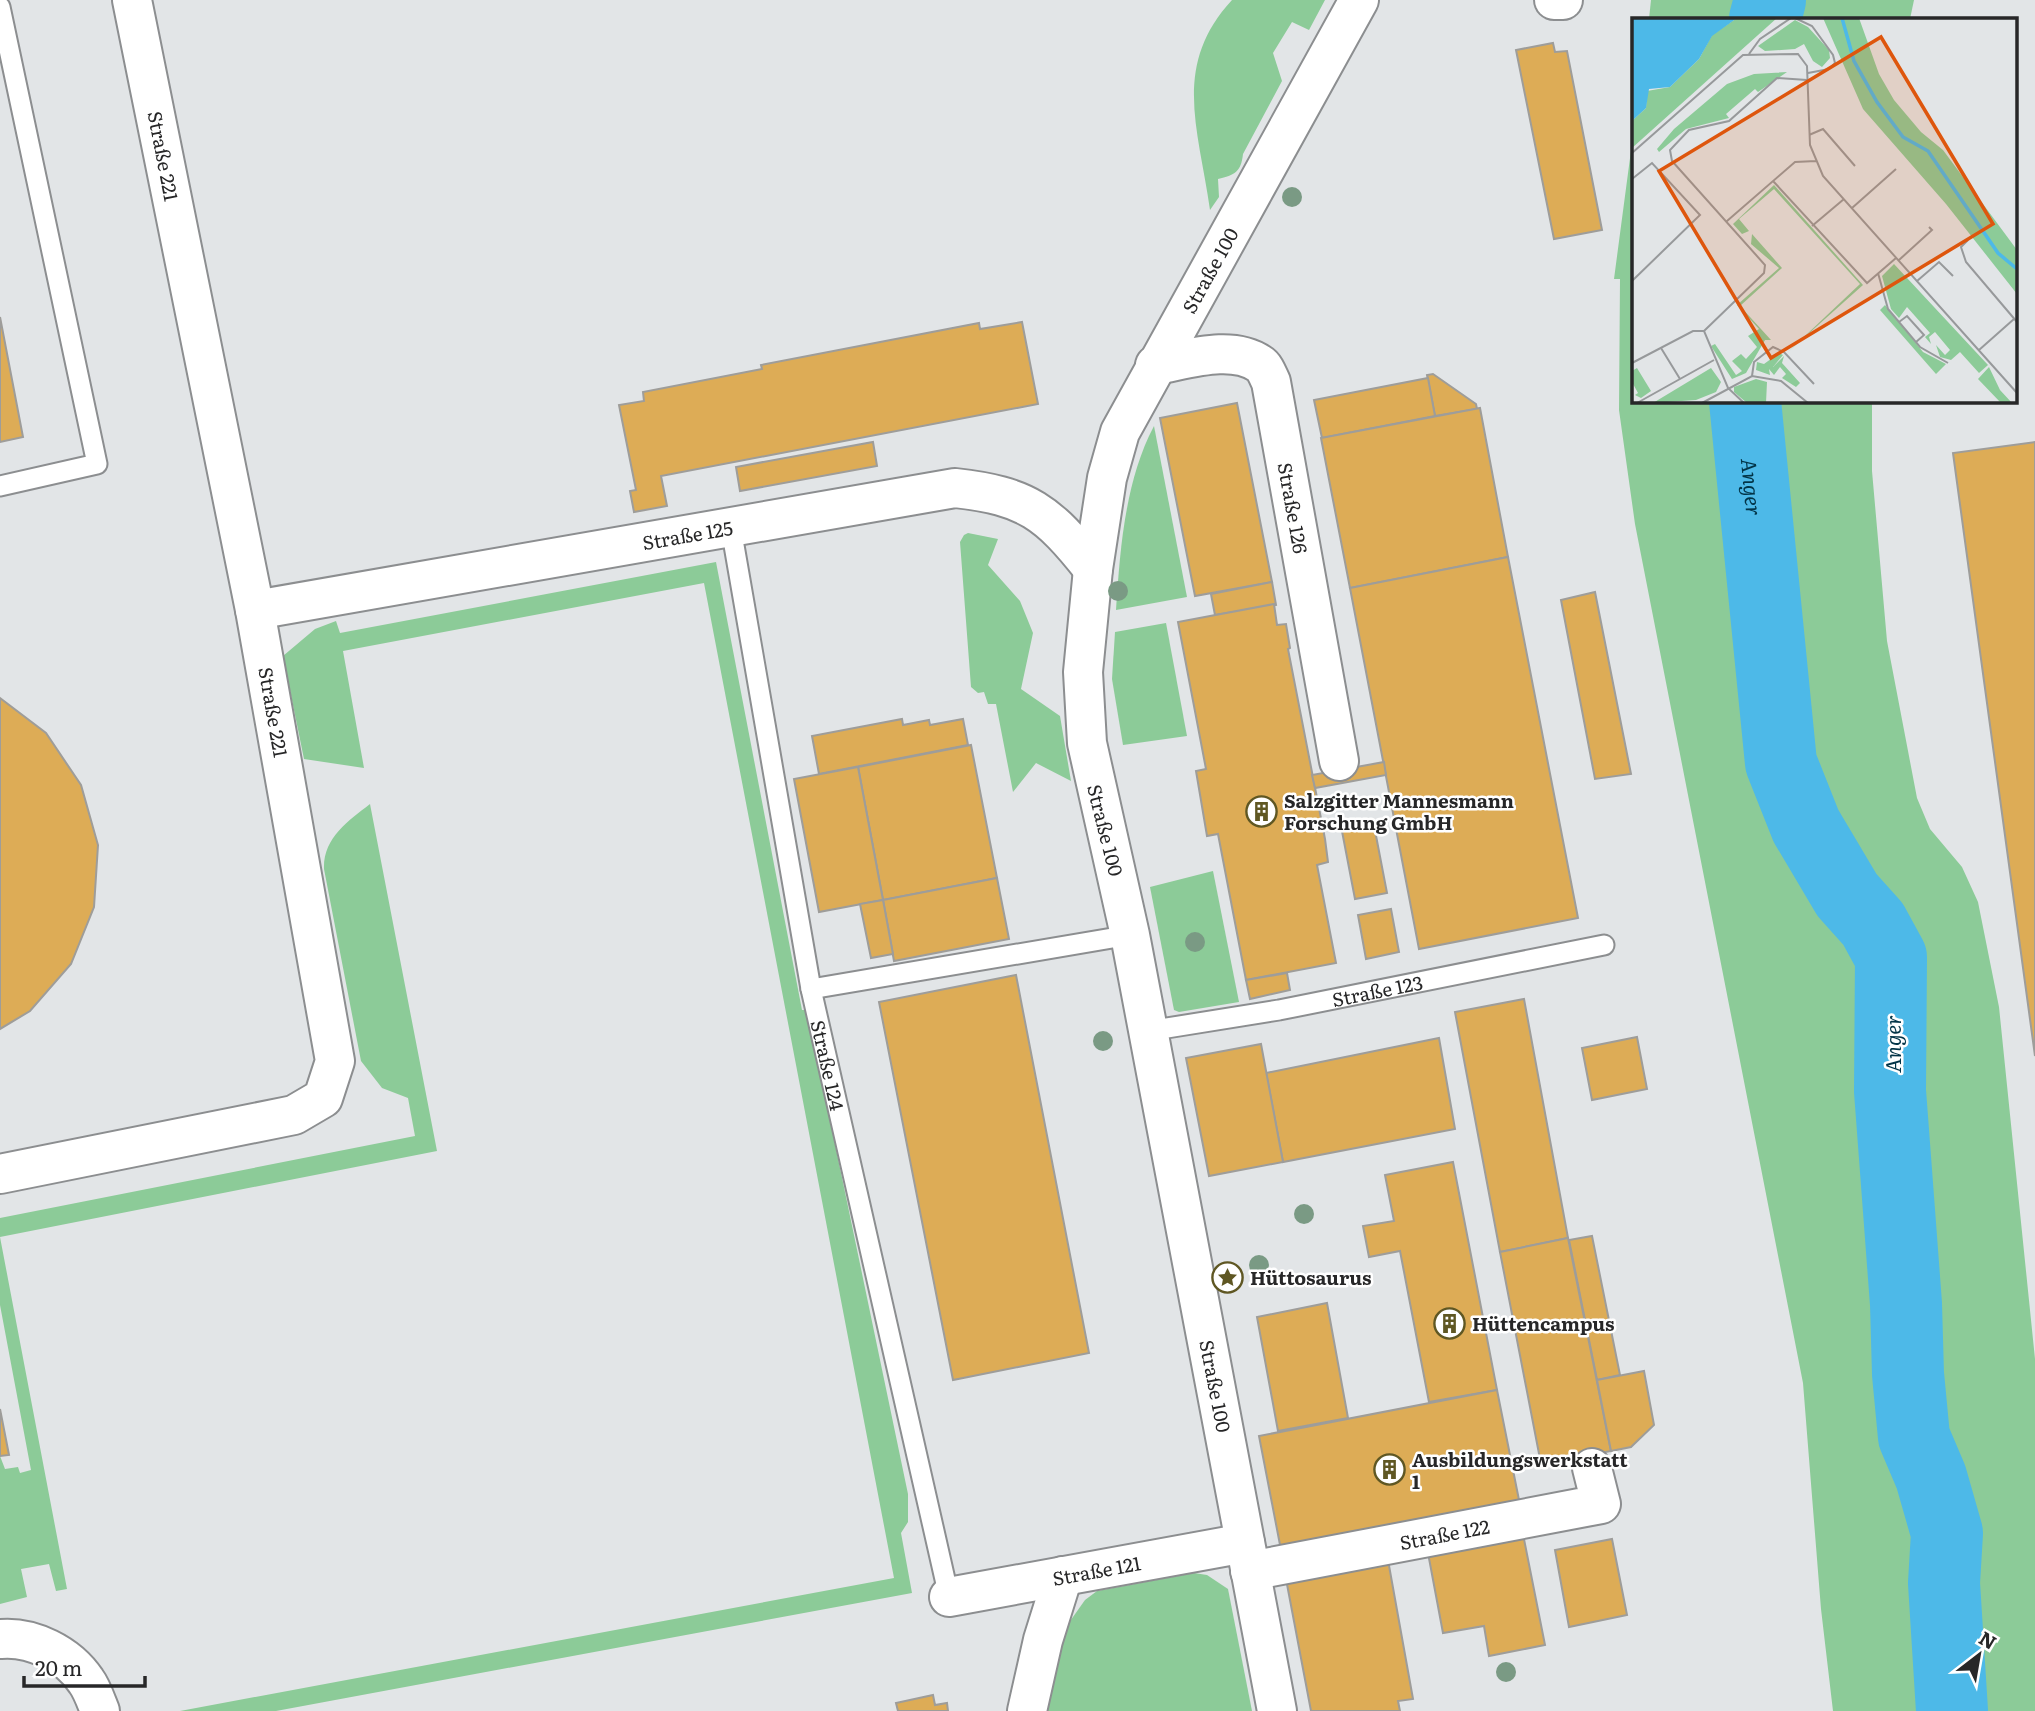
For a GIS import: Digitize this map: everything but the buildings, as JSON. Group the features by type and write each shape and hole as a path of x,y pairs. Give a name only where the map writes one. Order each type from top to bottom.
{"street":[{"name":"Straße 221","path":"0,1174 293,1115 323,1098 335,1060 256,610 132,0"},
{"name":"Straße 100","path":"1277,1711 1130,935 1087,743 1083,672 1093,569 1107,478 1120,432 1359,0"},
{"path":"1554,0 1563,0"},
{"name":"Straße 126","path":"1155,365 1217,355 1245,357 1262,365 1271,382 1339,761"},
{"name":"Straße 125","path":"256,610 955,488 990,492 1024,502 1047,518 1068,538 1093,569"},
{"name":"Straße 122","path":"1248,1557 1601,1504 1592,1468"},
{"name":"Straße 121","path":"949,1597 1063,1576 1248,1557"},
{"path":"1027,1711 1043,1640 1063,1576"},
{"path":"0,1640 11,1638 52,1648 86,1680 100,1711"}],"lane":[{"path":"0,6 97,464 0,486"},
{"name":"Straße 124","path":"731,528 811,989 949,1597"},
{"path":"811,989 1130,935"},
{"name":"Straße 123","path":"1148,1031 1279,1010 1604,945"}],"green space":[{"path":"1232,0 1325,0 1309,30 1292,22 1273,53 1282,81 1243,154 1239,169 1218,179 1219,197 1210,210 1196,126 1195,74 1201,49 1213,25"},
{"path":"1651,0 1914,0 1910,18 1649,18"},
{"path":"1632,143 1632,402 1872,402 1872,471 1887,641 1917,798 1930,829 1962,867 1978,902 1999,1007 2035,1359 2035,1711 1833,1711 1821,1609 1803,1383 1635,524 1619,410 1620,279 1614,279"},
{"path":"1154,426 1187,597 1116,610 1122,539 1130,492 1144,447"},
{"path":"968,533 998,539 988,565 1020,601 1033,633 1021,689 1060,716 1071,781 1036,763 1013,792 996,704 988,704 984,692 978,693 971,687 960,542"},
{"path":"716,562 802,1010 807,1010 908,1494 908,1522 901,1533 912,1593 276,1711 180,1711 894,1578 704,583 343,651 364,768 304,759 283,656 315,629 336,621 340,633"},
{"path":"1166,623 1187,736 1123,745 1112,679 1115,632"},
{"path":"370,804 437,1151 0,1237 0,1218 415,1136 408,1098 382,1088 361,1061 324,869 332,839"},
{"path":"1213,871 1239,1002 1179,1012 1174,1010 1150,887"},
{"path":"0,1237 67,1589 56,1591 49,1564 21,1569 27,1597 0,1604 0,1456 5,1469 18,1467 20,1473 31,1470 0,1305"},
{"path":"1194,1573 1207,1575 1228,1589 1252,1711 1045,1711 1068,1624 1085,1600 1097,1591"}],"waterway":[{"name":"Anger","path":"1765,18 1770,0"},
{"name":"Anger","path":"1745,402 1781,763 1806,826 1847,895 1873,924 1891,957 1890,1091 1906,1304 1908,1374 1914,1437 1931,1477 1947,1533 1944,1583 1952,1711"}],"place":[{"name":"Salzgitter Mannesmann Forschung GmbH","path":"1261,811"},
{"name":"Hüttosaurus","path":"1227,1277"},
{"name":"Hüttencampus","path":"1449,1323"},
{"name":"Ausbildungswerkstatt 1","path":"1389,1470"}]}
